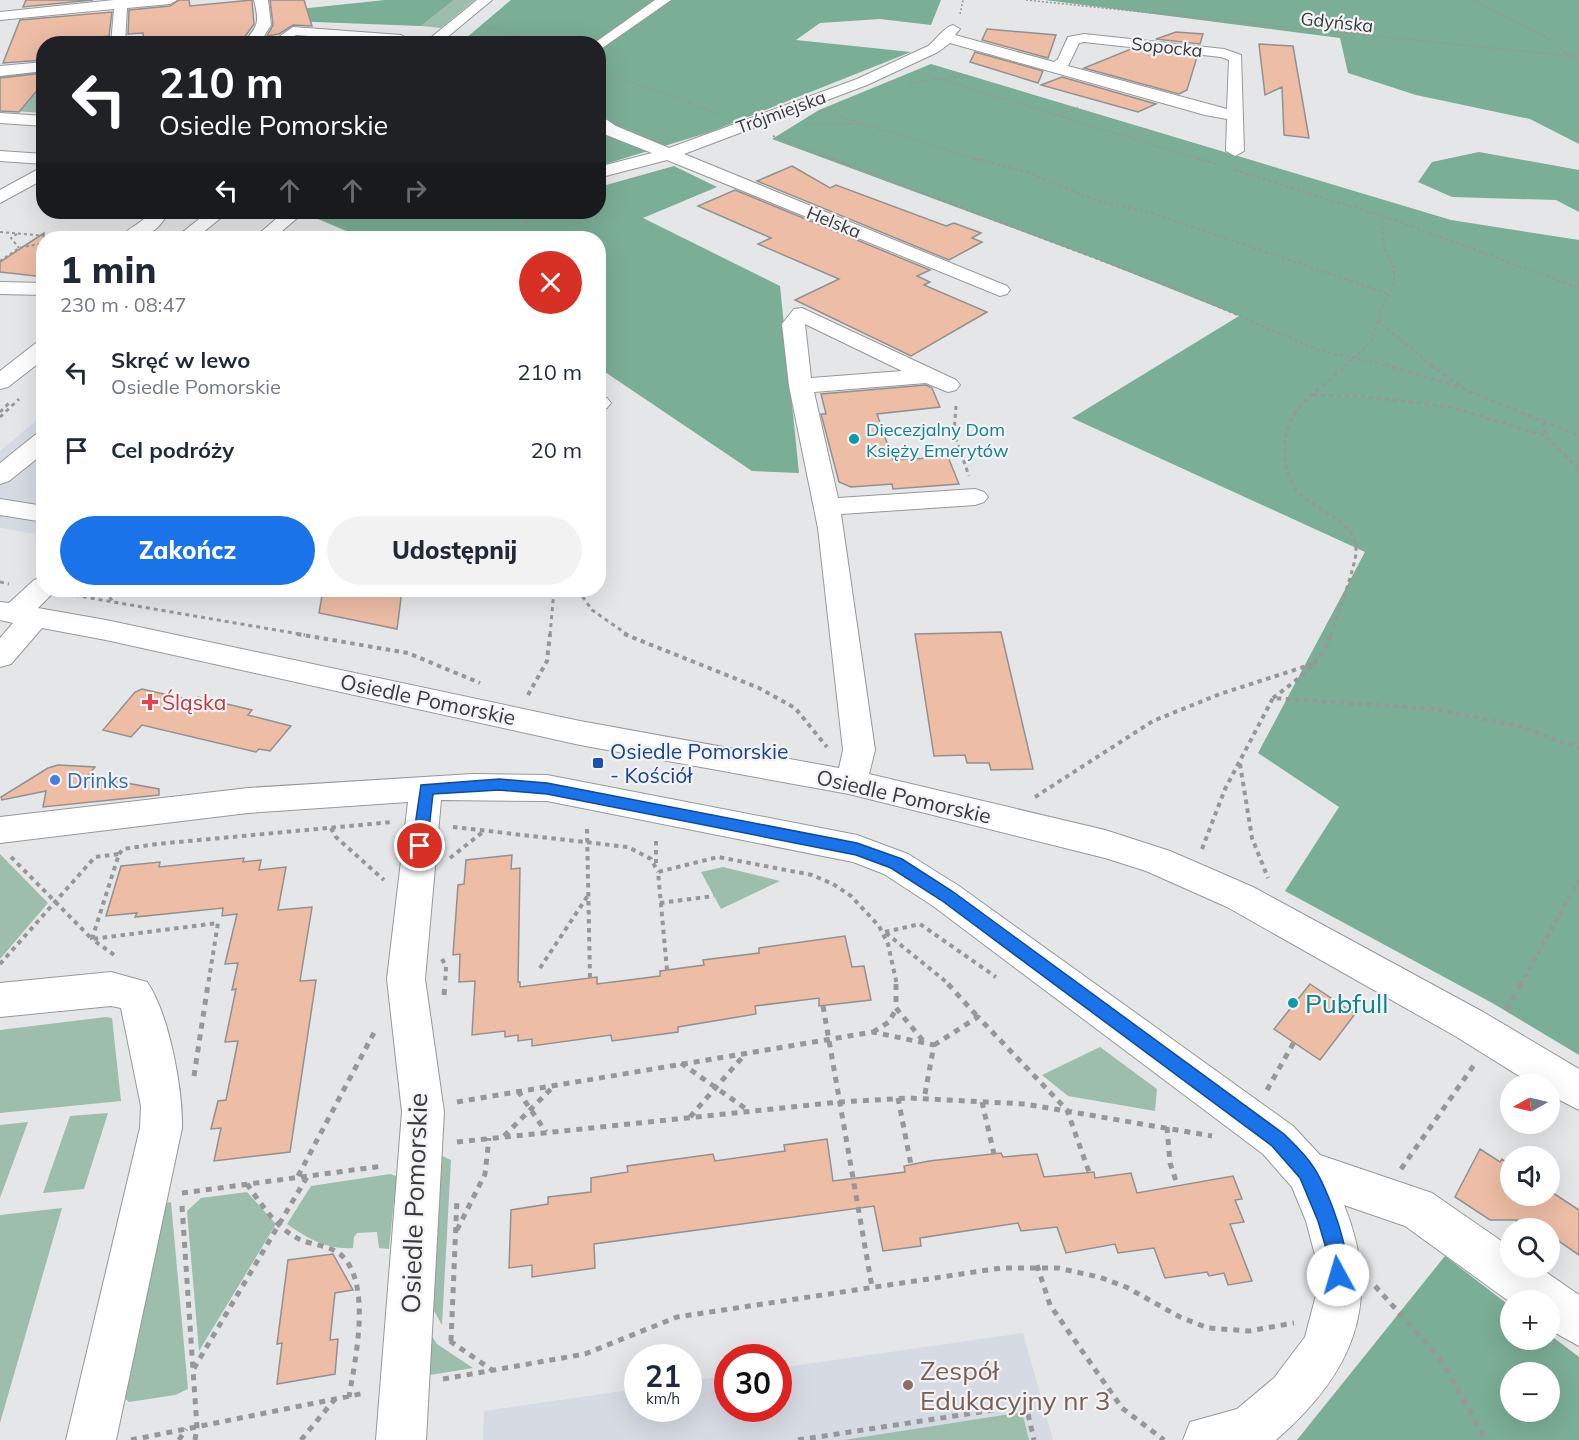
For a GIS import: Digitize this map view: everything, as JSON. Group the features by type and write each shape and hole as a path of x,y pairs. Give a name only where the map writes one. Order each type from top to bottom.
{"street":[{"path":"0,16 170,0"},
{"path":"261,0 266,23 261,36"},
{"path":"440,36 485,0"},
{"path":"606,41 664,0"},
{"path":"119,36 121,3"},
{"path":"264,29 343,36"},
{"path":"287,36 293,32"},
{"name":"Trójmiejska","path":"606,171 669,154 862,82 933,49 949,33 973,43 1056,67"},
{"name":"Sopocka","path":"1056,67 1065,61 1073,40 1084,38 1224,53 1236,58 1235,151"},
{"path":"0,71 36,67"},
{"path":"1056,67 1211,112 1234,115"},
{"path":"0,118 36,120"},
{"name":"Helska","path":"606,126 610,130 1000,290"},
{"path":"0,156 36,158"},
{"path":"0,170 21,157"},
{"path":"5,195 36,176"},
{"path":"5,195 36,195"},
{"path":"140,231 154,222 153,219"},
{"path":"193,231 210,219"},
{"path":"271,231 286,219"},
{"path":"0,288 36,289"},
{"path":"849,782 857,765 859,750 827,507 801,386 793,324 801,314 939,381"},
{"path":"0,382 36,354"},
{"path":"801,386 939,381"},
{"path":"0,476 36,447"},
{"path":"827,507 975,497"},
{"path":"0,507 36,513"},
{"path":"0,657 27,603"},
{"name":"Osiedle Pomorskie","path":"27,603 580,733 849,782 1053,830 1158,861 1240,897 1469,1024 1579,1091"},
{"path":"0,830 252,800 424,805 499,785 547,788 857,849 896,864 946,896 1234,1128 1278,1140 1307,1172 1328,1221 1338,1255 1339,1295 1325,1349 1291,1395 1249,1431 1208,1440"},
{"name":"Osiedle Pomorskie","path":"401,1440 405,1385 446,1148 423,1108 406,979 424,805"},
{"path":"0,1000 111,989 133,994 142,1007 162,1106 161,1128 91,1440"},
{"path":"1307,1172 1417,1208 1533,1290"},
{"path":"1560,1309 1579,1323"}],"path":[{"name":"Gdyńska","path":"1026,0 1574,56"},
{"path":"1473,0 1579,57"},
{"path":"456,23 494,28 518,36"},
{"path":"1574,56 1579,63"},
{"path":"898,65 1387,219 1579,288"},
{"path":"606,73 747,124 914,191 1172,287 1318,350 1352,357 1470,392 1579,436"},
{"path":"1058,115 1078,107"},
{"path":"829,113 943,150 1030,173 1095,200 1145,211 1180,225 1389,294"},
{"path":"803,124 863,124"},
{"path":"1131,138 1148,128"},
{"path":"1202,852 1225,789 1273,698 1314,664 1328,645 1356,551 1349,531 1336,518 1314,506 1294,489 1285,471 1284,434 1297,411 1352,357 1372,341 1394,285 1395,268 1384,247 1382,223 1387,219"},
{"path":"0,232 36,236"},
{"path":"17,234 10,238 19,248"},
{"path":"0,261 19,248 36,245"},
{"path":"1378,321 1416,355 1470,392"},
{"path":"939,381 956,400 954,433 975,497"},
{"path":"1313,395 1358,396 1451,407 1546,436 1579,470"},
{"path":"1544,422 1546,436"},
{"path":"0,582 27,603 112,601 408,653 482,684"},
{"path":"110,597 112,601"},
{"path":"525,701 548,661 553,597"},
{"path":"583,597 592,610 622,633 759,688 795,708 827,748"},
{"path":"1026,802 1153,721 1220,694 1314,664"},
{"path":"1273,698 1435,709 1523,727 1579,748"},
{"path":"1239,762 1252,838 1272,886"},
{"path":"120,958 92,939 119,854 123,849 331,828 424,805 589,842 628,847 644,854 656,864"},
{"path":"331,828 336,837 392,887"},
{"path":"587,829 591,978"},
{"path":"656,841 656,864 667,970"},
{"path":"0,964 95,857 119,854"},
{"path":"658,872 718,857 812,875 824,879 861,904 885,932 952,987 1067,1110 1089,1172"},
{"path":"1502,1017 1579,880"},
{"path":"540,968 589,894"},
{"path":"660,903 714,896"},
{"path":"885,932 920,924 996,977"},
{"path":"873,1032 889,1022 896,1008 898,985 885,932"},
{"path":"824,1006 872,1287"},
{"path":"896,1008 926,1043"},
{"path":"423,1108 830,1037 873,1032 934,1045 978,1017"},
{"path":"298,1177 379,1023"},
{"path":"146,1198 401,1163 446,1148 489,1138 898,1098 1025,1104 1167,1127 1234,1128 1278,1074 1294,1042"},
{"path":"924,1099 934,1045"},
{"path":"690,1117 747,1052"},
{"path":"1399,1172 1479,1058"},
{"path":"681,1063 749,1112"},
{"path":"503,1137 554,1085"},
{"path":"518,1091 547,1132"},
{"path":"898,1098 911,1165"},
{"path":"982,1101 994,1154"},
{"path":"1167,1127 1170,1163 1177,1184"},
{"path":"455,1233 485,1174 489,1138"},
{"path":"195,1440 197,1427 193,1370 307,1176"},
{"path":"247,1184 259,1201 296,1238 340,1254 351,1267 360,1311 349,1397"},
{"path":"451,1341 457,1188"},
{"path":"1037,1265 1050,1305 1122,1408 1164,1440"},
{"path":"130,1440 405,1385 585,1354 677,1317 1001,1268 1037,1265 1112,1281 1187,1318 1221,1330 1281,1327 1335,1311"},
{"path":"1367,1277 1439,1357 1486,1440"},
{"path":"301,1440 335,1399"},
{"path":"798,1440 1026,1405 1034,1440"},
{"path":"179,1440 186,1429"}],"shaded area":[{"path":"36,421 36,534 0,528 0,451"},
{"name":"Zespół Edukacyjny nr 3","path":"1023,1333 1053,1440 483,1440 484,1411 624,1391 624,1422 702,1422 702,1379 714,1378 714,1422 792,1422 792,1366"}],"green space":[{"path":"385,0 454,0 421,26 289,21 299,9"},
{"path":"454,0 475,0 441,28 421,26"},
{"path":"511,0 941,0 931,25 880,19 820,23 796,40 911,52 710,132 606,164 606,36 468,36"},
{"path":"1045,0 1579,0 1579,144 1530,119 1416,95 1348,73 1340,38"},
{"path":"931,64 1451,220 1579,240 1579,1055 1494,1004 1285,891 1339,807 1258,753 1365,552 1072,418 1239,316 1096,259 772,139 819,110"},
{"path":"36,72 36,113 0,110 0,76"},
{"path":"1479,152 1579,170 1579,212 1556,200 1452,197 1418,182 1432,162"},
{"path":"674,166 717,187 643,218 780,286 799,473 752,471 606,373 606,231 346,231 318,219 606,219 606,185"},
{"path":"0,854 48,903 0,959"},
{"path":"723,867 780,881 721,909 701,872"},
{"path":"112,1018 121,1101 0,1113 0,1030"},
{"path":"1100,1047 1157,1089 1155,1111 1068,1096 1042,1075"},
{"path":"108,1113 84,1189 43,1193 70,1116"},
{"path":"28,1122 0,1198 0,1125"},
{"path":"438,1154 451,1160 442,1325 425,1295"},
{"path":"390,1174 399,1177 405,1185 394,1200 389,1249 379,1248 377,1232 357,1233 354,1237 353,1248 344,1248 318,1242 287,1224 311,1186"},
{"path":"247,1192 276,1224 199,1351 187,1211 201,1198"},
{"path":"171,1202 188,1389 175,1395 129,1402 116,1391 157,1205"},
{"path":"62,1208 0,1423 0,1215"},
{"path":"1445,1256 1500,1298 1500,1350 1560,1350 1560,1343 1579,1357 1579,1440 1297,1440"},
{"path":"421,1320 437,1344 473,1368 418,1377"},
{"path":"1022,1412 1029,1440 844,1440"}],"building":[{"path":"26,0 93,0 23,7"},
{"path":"179,0 189,0 190,6 252,0 254,24 245,36 128,34 129,10 170,6"},
{"path":"270,0 304,0 312,26 293,25 279,34 267,36 273,25"},
{"path":"112,12 109,36 36,36 36,61 3,63 20,20"},
{"path":"987,29 1056,35 1048,58 982,40"},
{"path":"1176,32 1203,34 1200,44 1156,39"},
{"path":"1259,44 1293,46 1309,138 1284,135 1282,87 1265,95"},
{"path":"1131,49 1197,57 1187,90 1179,94 1084,68"},
{"path":"975,52 1043,71 1038,83 970,62"},
{"path":"36,74 36,92 19,112 0,111 0,78"},
{"path":"1062,77 1156,104 1138,112 1041,85"},
{"path":"792,166 830,188 836,185 946,226 954,223 981,233 972,238 982,242 949,260 757,181"},
{"path":"735,190 930,270 917,276 930,282 924,285 987,312 911,356 795,300 839,279 758,244 771,238 698,206"},
{"path":"36,238 36,276 0,272 0,262"},
{"name":"Diecezjalny Dom Księży Emerytów","path":"926,385 932,388 940,407 877,414 893,460 948,457 959,484 893,489 892,484 851,487 839,482 821,414 826,414 821,394"},
{"path":"322,597 401,597 397,629 319,613"},
{"path":"1001,632 1033,769 991,770 989,763 967,763 965,755 934,756 915,634"},
{"path":"142,689 195,701 198,697 252,710 248,715 291,726 270,751 259,749 256,752 142,725 131,737 103,730 135,692"},
{"path":"58,765 95,767 88,776 159,789 159,795 43,807 46,791 2,800 1,797 48,768"},
{"path":"512,855 511,869 520,868 518,982 520,982 520,987 597,977 597,984 660,976 660,971 704,965 703,960 759,953 759,948 845,936 852,967 864,966 871,1000 819,1006 819,998 755,1006 756,1014 678,1027 678,1032 612,1041 611,1035 532,1046 532,1039 518,1041 518,1035 505,1037 505,1031 472,1035 475,981 459,982 460,954 453,955 458,885 464,884 466,860"},
{"path":"244,858 243,862 261,860 259,870 286,867 278,910 312,907 300,981 316,980 290,1152 214,1161 221,1128 211,1129 218,1101 226,1100 238,1041 225,1042 236,989 232,990 238,963 225,964 237,914 222,916 223,908 135,917 137,913 106,916 121,866 160,862 159,867"},
{"path":"1310,984 1355,1014 1320,1060 1274,1029"},
{"path":"827,1139 833,1181 905,1172 904,1166 929,1161 1001,1153 1003,1157 1037,1154 1044,1177 1094,1172 1095,1178 1131,1173 1137,1193 1233,1176 1242,1199 1235,1200 1244,1222 1230,1224 1252,1281 1228,1285 1224,1273 1209,1276 1207,1272 1165,1278 1154,1248 1118,1253 1115,1244 1066,1253 1057,1227 1021,1231 1018,1223 920,1238 921,1246 883,1251 874,1206 594,1244 595,1268 532,1277 532,1265 509,1268 511,1210 548,1204 548,1197 591,1192 591,1178 628,1172 627,1166 713,1154 715,1161 785,1151 784,1145"},
{"path":"1480,1149 1500,1162 1500,1206 1560,1206 1560,1198 1579,1210 1579,1255 1560,1242 1560,1218 1490,1220 1455,1197"},
{"path":"333,1254 353,1290 335,1293 330,1340 338,1339 335,1374 277,1384 282,1343 277,1344 288,1260"}],"place":[{"name":"Diecezjalny Dom Księży Emerytów","path":"854,439"},
{"name":"Śląska","path":"150,702"},
{"name":"Osiedle Pomorskie - Kościół","path":"598,763"},
{"name":"Drinks","path":"55,780"},
{"name":"Pubfull","path":"1293,1003"},
{"name":"Zespół Edukacyjny nr 3","path":"908,1385"}],"route":[{"path":"420,846 426,788 499,785 547,788 857,849 896,864 946,896 1278,1140 1307,1172 1328,1221 1338,1255 1338,1275"}]}
